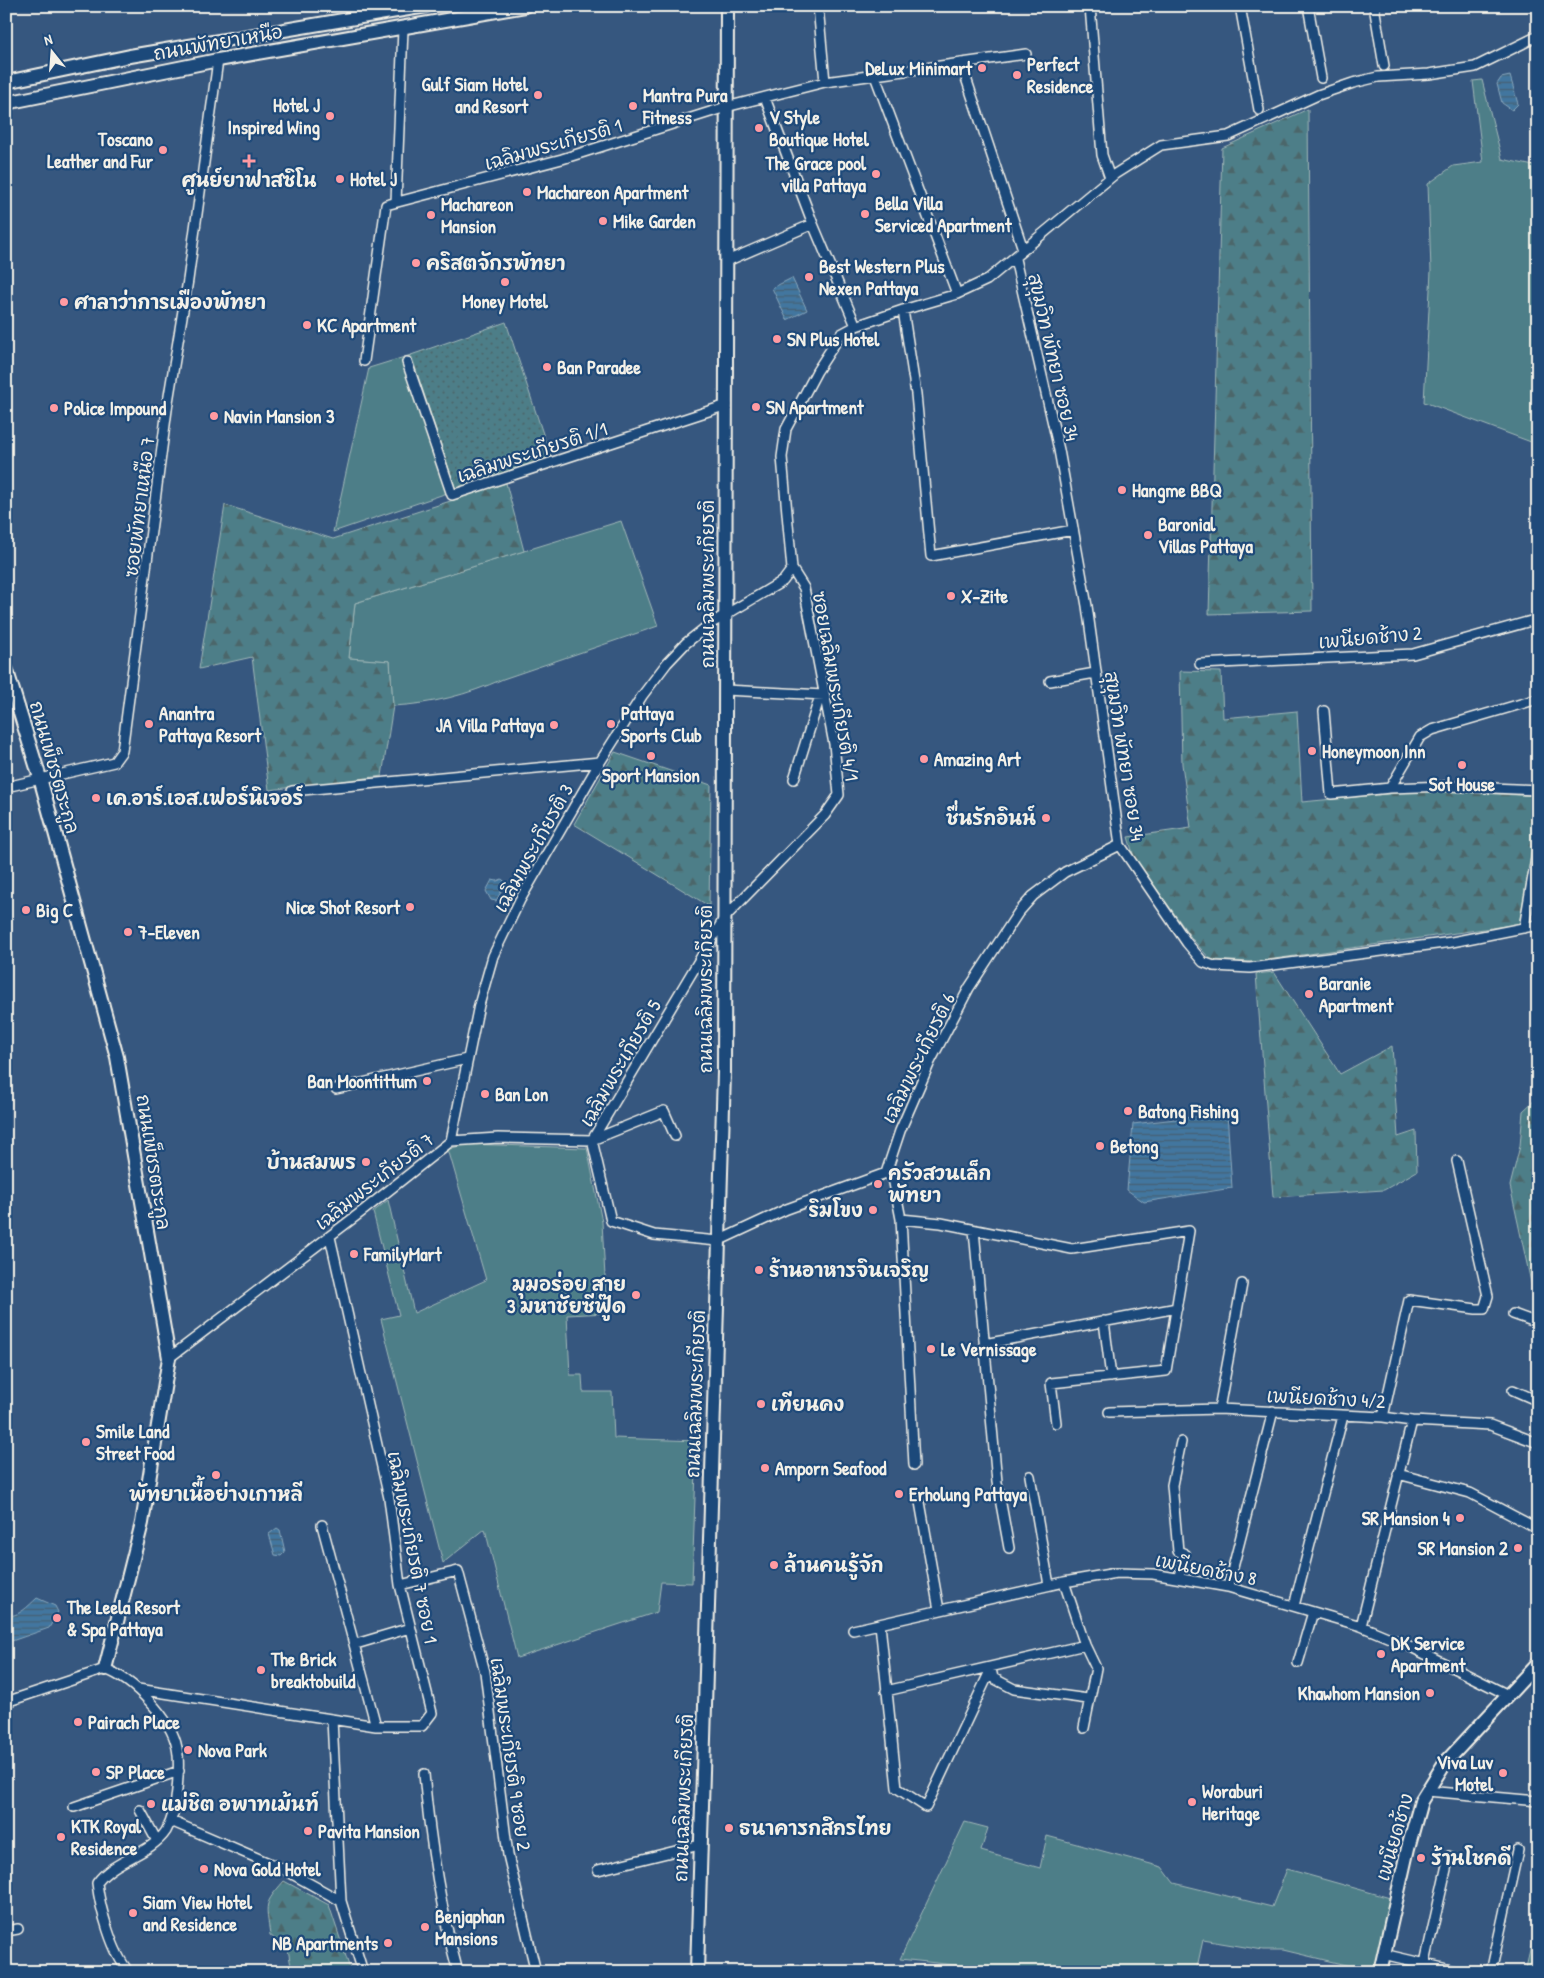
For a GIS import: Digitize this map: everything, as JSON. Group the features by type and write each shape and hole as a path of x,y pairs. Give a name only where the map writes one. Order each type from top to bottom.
{"main road":[{"name":"ถนนพัทยาเหนือ","path":"6,82 130,56 426,6"},
{"name":"ถนนพัทยาเหนือ","path":"6,102 218,60 403,29 525,6"},
{"name":"ถนนเฉลิมพระเกียรติ","path":"697,1972 724,1073 727,6"},
{"name":"ถนนเพ็ชรตระกูล","path":"6,668 40,778 117,1056 169,1358 142,1522 105,1669"},
{"name":"เพนียดช้าง","path":"1380,1972 1408,1848 1421,1801 1444,1764 1538,1663"}],"street":[{"path":"818,6 825,82"},
{"path":"1090,6 1102,155 1110,178"},
{"path":"1240,6 1259,110"},
{"path":"1308,6 1321,78"},
{"path":"1374,6 1384,66"},
{"path":"364,361 391,203 403,29"},
{"path":"792,569 782,457 786,429 817,371 841,334 856,326 957,294 987,280 1110,178 1160,145 1228,136 1318,95 1353,83 1378,77 1429,74 1475,67 1538,36"},
{"name":"เฉลิมพระเกียรติ 1","path":"391,203 571,157 726,107 825,82 1026,54"},
{"name":"ซอยพัทยาเหนือ 7","path":"6,787 114,762 122,751 168,402 188,280 218,60"},
{"path":"961,63 1023,249"},
{"path":"875,76 957,294"},
{"path":"765,98 813,224 856,326"},
{"path":"727,260 813,224"},
{"name":"สุขุมวิท พัทยา ซอย 34","path":"1015,258 1059,450 1086,606 1120,845 1187,943 1203,962 1214,966 1250,968 1452,942 1538,926"},
{"path":"903,310 916,394 931,556 1073,530"},
{"name":"เฉลิมพระเกียรติ 1/1","path":"408,362 452,495 727,405"},
{"name":"เฉลิมพระเกียรติ 3","path":"451,1141 479,1005 493,956 520,900 600,762 642,696 667,663 692,638 710,624 783,581 792,569"},
{"name":"ซอยเฉลิมพระเกียรติ 4/1","path":"725,916 825,815 839,795 834,744 822,696 804,588 792,569"},
{"name":"เพนียดช้าง 2","path":"1200,664 1413,654 1538,619"},
{"path":"1050,681 1095,674"},
{"path":"725,690 822,696 794,779"},
{"path":"1390,788 1420,737 1432,730 1538,699"},
{"path":"1324,711 1331,794 1390,788 1447,786 1538,790"},
{"path":"292,791 600,762"},
{"name":"เฉลิมพระเกียรติ 6","path":"886,1173 900,1131 930,1062 970,988 1018,913 1033,896 1065,872 1120,845"},
{"path":"1524,928 1538,847"},
{"name":"เฉลิมพระเกียรติ 5","path":"592,1140 725,916"},
{"path":"336,1089 467,1058"},
{"name":"เฉลิมพระเกียรติ 5","path":"592,1140 664,1111 675,1136"},
{"name":"เฉลิมพระเกียรติ 7","path":"169,1358 330,1237 451,1141 498,1138 592,1140"},
{"path":"592,1140 612,1221 654,1235 718,1241 787,1209 886,1173 893,1178 901,1220 914,1465"},
{"path":"1382,1417 1409,1300 1476,1309 1484,1309 1488,1302 1457,1161"},
{"path":"901,1220 941,1223 1072,1249 1189,1231 1166,1372 1051,1383 1056,1423"},
{"path":"974,1230 997,1482 1009,1548"},
{"name":"เฉลิมพระเกียรติ 7 ซอย 1","path":"138,1689 376,1726 422,1726 432,1713 400,1586 389,1498 330,1237"},
{"path":"1219,1409 1242,1284"},
{"path":"984,1344 1177,1308"},
{"path":"1513,1314 1538,1323"},
{"path":"1104,1322 1112,1377"},
{"path":"1513,1390 1538,1401"},
{"name":"เพนียดช้าง 4/2","path":"1109,1412 1219,1409 1382,1417 1412,1421 1490,1425 1538,1443"},
{"path":"1228,1587 1273,1412"},
{"path":"1294,1606 1342,1416"},
{"path":"1361,1626 1412,1421"},
{"path":"1179,1576 1186,1554 1178,1551 1172,1485 1181,1442"},
{"path":"1398,1474 1470,1493 1538,1529"},
{"path":"1030,1476 1049,1585"},
{"path":"920,1502 939,1610"},
{"path":"322,1524 356,1644 376,1726"},
{"name":"เฉลิมพระเกียรติ 9 ซอย 2","path":"400,1586 458,1571 485,1672 508,1855 536,1972"},
{"name":"เพนียดช้าง 8","path":"853,1630 1049,1585 1116,1573 1179,1576 1228,1587 1361,1626 1409,1646 1508,1695"},
{"path":"1064,1582 1085,1646 1096,1668 1088,1699 1084,1728"},
{"path":"1298,1664 1313,1612"},
{"path":"880,1624 897,1788 926,1807 991,1669"},
{"path":"356,1644 410,1628"},
{"path":"886,1691 991,1669 1085,1646"},
{"path":"6,1702 105,1669 115,1673 138,1689 154,1705 175,1740 179,1771 171,1821 157,1841 105,1872 97,1883 110,1935 124,1966 129,1972"},
{"path":"991,1669 993,1678 1014,1689 1088,1699"},
{"path":"332,1719 341,1901 363,1972"},
{"path":"74,1807 179,1771"},
{"path":"424,1774 430,1846 458,1972"},
{"path":"1427,1791 1538,1801"},
{"path":"140,1810 157,1841"},
{"path":"171,1821 285,1870 341,1901"},
{"path":"598,1870 700,1845"},
{"path":"1491,1972 1518,1850"},
{"path":"1425,1963 1449,1856"},
{"path":"6,1931 18,1929"},
{"path":"1383,1954 1460,1972"},
{"path":"791,1970 819,1972"}],"green space":[{"path":"1482,80 1502,159 1538,167 1538,425 1531,442 1424,402 1431,271 1428,184 1453,166 1483,162 1473,81"},
{"path":"1308,109 1312,611 1209,614 1222,148"},
{"path":"506,322 551,458 456,490 411,355"},
{"path":"411,355 456,490 333,532 369,368"},
{"path":"506,483 524,551 355,603 349,658 390,661 393,706 382,776 269,790 252,657 199,669 225,505 333,539"},
{"path":"621,521 658,626 476,690 435,701 407,705 393,706 390,661 349,658 355,603"},
{"path":"1180,671 1221,672 1223,718 1297,711 1302,802 1428,790 1538,796 1538,822 1519,924 1253,962 1211,960 1193,940 1134,857 1128,837 1191,828 1182,764"},
{"path":"615,752 711,785 709,906 574,824"},
{"path":"1274,972 1340,1074 1392,1046 1398,1137 1416,1131 1417,1171 1384,1190 1273,1197 1256,974"},
{"path":"1538,1097 1538,1290 1532,1287 1510,1186 1520,1146 1523,1111"},
{"path":"467,1144 587,1148 602,1222 607,1313 567,1315 570,1375 582,1375 583,1392 612,1392 614,1438 697,1441 692,1583 661,1582 657,1612 517,1658 485,1529 443,1563 381,1319 399,1315 373,1212 388,1200 414,1313 486,1280 448,1149"},
{"path":"965,1822 988,1828 981,1851 1040,1868 1047,1836 1162,1867 1174,1883 1272,1907 1287,1869 1390,1898 1375,1972 1283,1950 1263,1950 1203,1940 1196,1972 1018,1972 900,1959"},
{"path":"284,1881 329,1905 351,1972 292,1972 288,1949 270,1935 267,1910 269,1900"},
{"path":"1538,1917 1538,1972 1525,1972"}],"water":[{"path":"1510,76 1518,104 1512,110 1502,103 1497,84 1501,78"},
{"path":"792,278 807,310 787,320 772,288"},
{"path":"502,879 506,883 496,901 491,900 486,891 492,880"},
{"path":"1227,1113 1232,1188 1144,1202 1127,1190 1133,1124"},
{"path":"277,1528 280,1530 285,1552 281,1556 275,1555 269,1534"},
{"path":"37,1598 55,1606 58,1612 49,1628 6,1643 6,1616 19,1613"}],"place":[{"name":"DeLux Minimart","path":"982,68"},
{"name":"Perfect Residence","path":"1017,75"},
{"name":"Gulf Siam Hotel and Resort","path":"538,95"},
{"name":"Mantra Pura Fitness","path":"633,106"},
{"name":"Hotel J Inspired Wing","path":"330,116"},
{"name":"V Style Boutique Hotel","path":"759,128"},
{"name":"Toscano Leather and Fur","path":"163,150"},
{"name":"ศูนย์ยาฟาสซิโน","path":"249,161"},
{"name":"The Grace pool villa Pattaya","path":"876,174"},
{"name":"Hotel J","path":"340,179"},
{"name":"Machareon Apartment","path":"527,192"},
{"name":"Bella Villa Serviced Apartment","path":"865,214"},
{"name":"Machareon Mansion","path":"431,215"},
{"name":"Mike Garden","path":"603,221"},
{"name":"คริสตจักรพัทยา","path":"416,263"},
{"name":"Best Western Plus Nexen Pattaya","path":"809,277"},
{"name":"Money Motel","path":"505,282"},
{"name":"ศาลาว่าการเมืองพัทยา","path":"64,302"},
{"name":"KC Apartment","path":"307,325"},
{"name":"SN Plus Hotel","path":"777,339"},
{"name":"Ban Paradee","path":"547,367"},
{"name":"SN Apartment","path":"756,407"},
{"name":"Police Impound","path":"54,408"},
{"name":"Navin Mansion 3","path":"214,416"},
{"name":"Hangme BBQ","path":"1122,490"},
{"name":"Baronial Villas Pattaya","path":"1148,535"},
{"name":"X-Zite","path":"951,596"},
{"name":"Anantra Pattaya Resort","path":"149,724"},
{"name":"Pattaya Sports Club","path":"611,724"},
{"name":"JA Villa Pattaya","path":"554,725"},
{"name":"Honeymoon Inn","path":"1312,751"},
{"name":"Sport Mansion","path":"651,756"},
{"name":"Amazing Art","path":"924,759"},
{"name":"Sot House","path":"1462,765"},
{"name":"เค.อาร์.เอส.เฟอร์นิเจอร์","path":"96,798"},
{"name":"ชื่นรักอินน์","path":"1046,818"},
{"name":"Nice Shot Resort","path":"410,907"},
{"name":"Big C","path":"26,910"},
{"name":"7-Eleven","path":"128,932"},
{"name":"Baranie Apartment","path":"1309,994"},
{"name":"Ban Moontittum","path":"427,1081"},
{"name":"Ban Lon","path":"485,1094"},
{"name":"Batong Fishing","path":"1128,1111"},
{"name":"Betong","path":"1100,1146"},
{"name":"บ้านสมพร","path":"366,1162"},
{"name":"ครัวสวนเล็ก พัทยา","path":"878,1184"},
{"name":"ริมโขง","path":"873,1210"},
{"name":"FamilyMart","path":"354,1254"},
{"name":"ร้านอาหารจินเจริญ","path":"759,1270"},
{"name":"มุมอร่อย สาย 3 มหาชัยซีฟู๊ด","path":"636,1295"},
{"name":"Le Vernissage","path":"931,1349"},
{"name":"เทียนคง","path":"761,1404"},
{"name":"Smile Land Street Food","path":"86,1442"},
{"name":"Amporn Seafood","path":"765,1468"},
{"name":"พัทยาเนื้อย่างเกาหลี","path":"216,1475"},
{"name":"Erholung Pattaya","path":"899,1494"},
{"name":"SR Mansion 4","path":"1460,1518"},
{"name":"SR Mansion 2","path":"1518,1548"},
{"name":"ล้านคนรู้จัก","path":"774,1565"},
{"name":"The Leela Resort & Spa Pattaya","path":"57,1618"},
{"name":"DK Service Apartment","path":"1381,1654"},
{"name":"The Brick breaktobuild","path":"261,1670"},
{"name":"Khawhom Mansion","path":"1430,1693"},
{"name":"Pairach Place","path":"78,1722"},
{"name":"Nova Park","path":"188,1750"},
{"name":"SP Place","path":"96,1772"},
{"name":"Viva Luv Motel","path":"1503,1773"},
{"name":"Woraburi Heritage","path":"1192,1802"},
{"name":"แม่ชิต อพาทเม้นท์","path":"151,1804"},
{"name":"ธนาคารกสิกรไทย","path":"729,1828"},
{"name":"Pavita Mansion","path":"308,1831"},
{"name":"KTK Royal Residence","path":"61,1837"},
{"name":"ร้านโชคดี","path":"1421,1858"},
{"name":"Nova Gold Hotel","path":"204,1869"},
{"name":"Siam View Hotel and Residence","path":"133,1913"},
{"name":"Benjaphan Mansions","path":"425,1927"},
{"name":"NB Apartments","path":"388,1943"}]}
